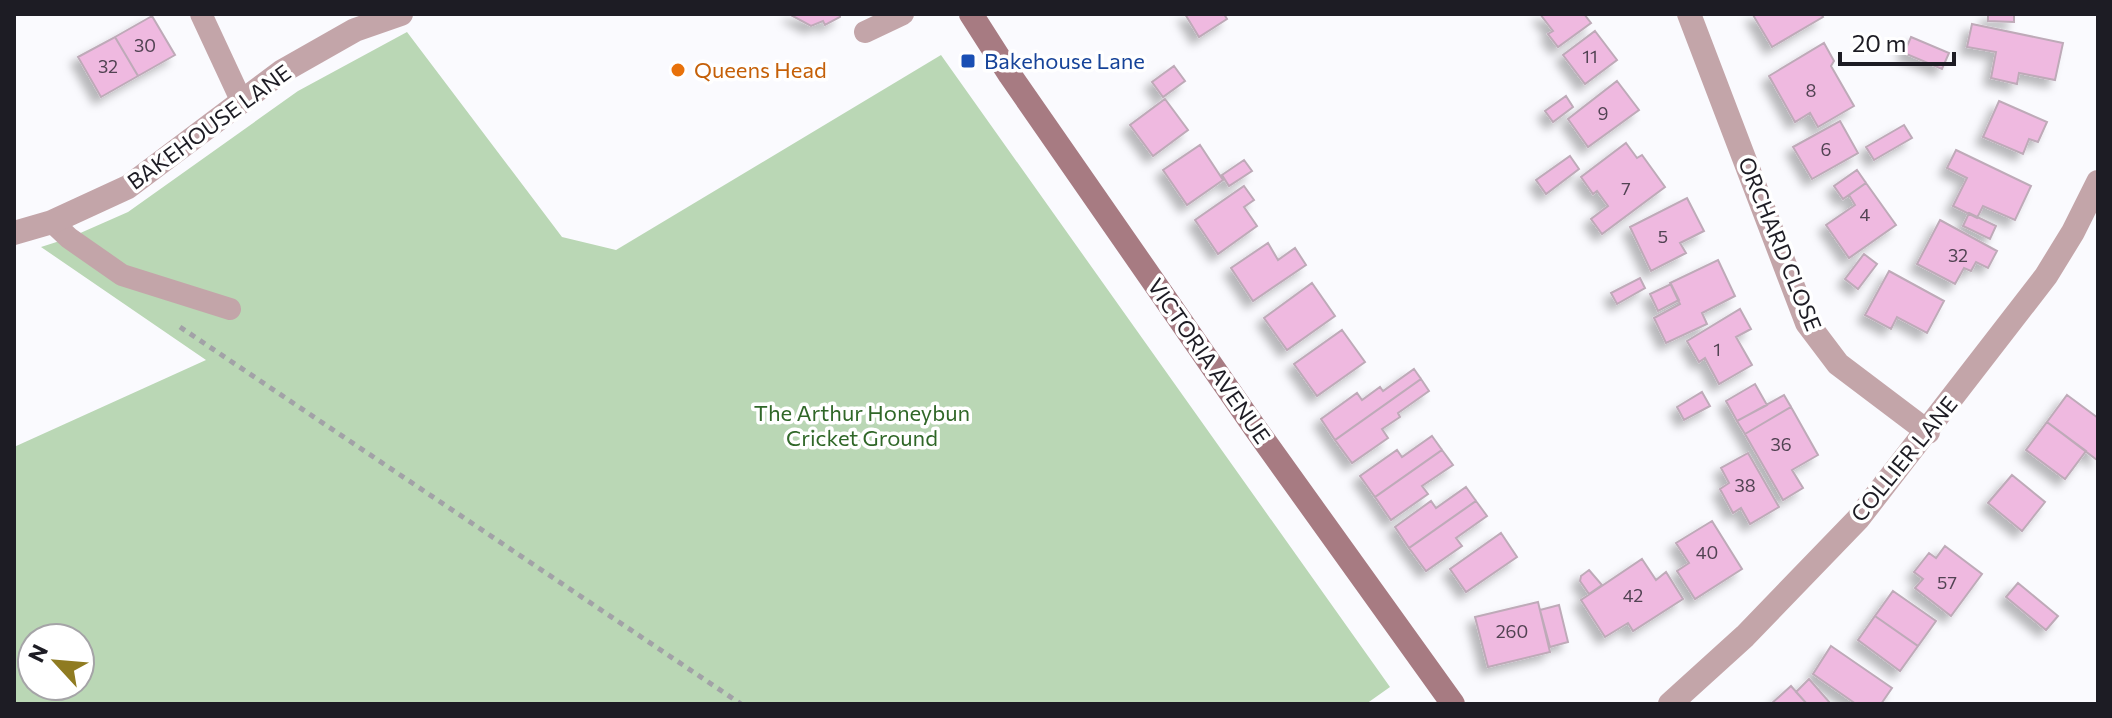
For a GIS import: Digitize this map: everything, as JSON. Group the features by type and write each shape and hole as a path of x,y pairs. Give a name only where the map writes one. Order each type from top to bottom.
{"street":[{"name":"BAKEHOUSE LANE","path":"14,233 52,222 128,187 281,72 355,30 401,14"},
{"name":"VICTORIA AVENUE","path":"971,14 1246,415 1453,704"},
{"name":"ORCHARD CLOSE","path":"1689,14 1807,323 1838,364 1928,432"},
{"name":"COLLIER LANE","path":"1670,704 1745,636 1858,519 2046,276 2098,182"}],"lane":[{"path":"201,14 241,100"},
{"path":"865,32 903,14"},
{"path":"52,222 69,238 122,275 230,309"}],"path":[{"path":"175,323 741,704"}],"green space":[{"name":"The Arthur Honeybun Cricket Ground","path":"407,32 562,237 616,250 941,55 1390,687 1366,704 14,704 14,447 206,360 41,247 128,212 298,91"}],"building":[{"path":"789,14 840,14 840,17 825,25 823,21 811,26"},
{"path":"1185,14 1224,14 1227,19 1199,37"},
{"path":"1540,14 1584,14 1591,23 1558,47 1548,34 1553,31"},
{"path":"1755,14 1821,14 1823,17 1772,47"},
{"path":"1988,14 2014,14 2014,22 1988,21"},
{"path":"152,16 175,55 138,76 115,37"},
{"path":"1972,24 2063,43 2055,80 2019,73 2017,84 1991,78 1996,52 1967,47"},
{"path":"1595,31 1617,60 1585,84 1563,55"},
{"path":"115,37 138,76 101,97 78,57"},
{"path":"1911,37 1949,53 1942,69 1904,53"},
{"path":"1824,43 1834,61 1831,66 1854,106 1818,127 1810,113 1795,122 1769,76"},
{"path":"1174,66 1185,81 1163,97 1152,82"},
{"path":"1617,81 1639,110 1588,147 1568,119"},
{"path":"1566,96 1573,107 1553,122 1545,111"},
{"path":"1165,99 1188,130 1153,156 1130,125"},
{"path":"1999,101 2047,122 2038,142 2029,139 2023,154 1983,137"},
{"path":"1840,121 1858,153 1812,179 1793,147"},
{"path":"1904,125 1912,138 1874,160 1866,147"},
{"path":"1626,143 1637,158 1642,155 1665,187 1602,234 1591,219 1608,206 1597,191 1593,194 1581,177"},
{"path":"1200,145 1223,180 1187,205 1163,170"},
{"path":"1956,150 2031,186 2015,220 1983,206 1977,218 1953,206 1967,178 1947,168"},
{"path":"1570,156 1579,169 1546,194 1536,180"},
{"path":"1244,160 1252,171 1229,186 1222,175"},
{"path":"1857,170 1866,183 1843,199 1834,186"},
{"path":"1866,183 1896,225 1849,258 1826,225 1855,205 1849,195"},
{"path":"1244,186 1254,200 1244,207 1257,226 1218,254 1195,220"},
{"path":"1687,198 1704,231 1680,243 1686,253 1651,271 1630,227"},
{"path":"1969,213 1996,226 1990,239 1963,226"},
{"path":"1940,220 1997,251 1988,268 1976,262 1971,271 1964,268 1955,284 1917,264"},
{"path":"1268,243 1278,260 1295,248 1306,265 1253,301 1231,268"},
{"path":"1864,254 1877,264 1858,289 1845,279"},
{"path":"1718,260 1735,296 1702,313 1707,324 1666,343 1654,318 1680,304 1670,283"},
{"path":"1889,271 1944,301 1927,333 1897,317 1891,329 1865,315"},
{"path":"1640,278 1645,288 1617,304 1611,293"},
{"path":"1312,283 1335,316 1287,350 1264,318"},
{"path":"1671,284 1679,300 1658,311 1650,294"},
{"path":"1740,309 1751,329 1736,337 1752,365 1719,384 1705,358 1699,362 1687,341"},
{"path":"1342,330 1365,362 1317,396 1294,364"},
{"path":"1414,369 1421,379 1335,440 1321,419 1357,393 1362,400 1380,387 1383,391"},
{"path":"1421,379 1429,391 1382,429 1388,438 1352,463 1335,440"},
{"path":"1755,384 1767,405 1737,421 1726,401"},
{"path":"1702,392 1710,406 1684,420 1677,407"},
{"path":"1784,395 1791,407 1745,434 1737,421"},
{"path":"2067,395 2098,418 2097,460 2047,422"},
{"path":"1791,407 1818,455 1792,470 1803,488 1783,500 1745,434"},
{"path":"2047,422 2086,451 2065,479 2026,450"},
{"path":"1432,436 1442,450 1375,497 1360,476 1397,450 1402,457"},
{"path":"1442,450 1453,465 1422,486 1428,494 1391,520 1375,497"},
{"path":"1748,453 1779,507 1750,524 1741,508 1733,513 1720,489 1729,483 1721,468"},
{"path":"2012,475 2045,502 2022,531 1988,503"},
{"path":"1466,487 1476,501 1409,548 1395,527 1431,501 1436,508"},
{"path":"1476,501 1487,516 1456,538 1462,546 1426,571 1409,548"},
{"path":"1712,521 1742,569 1695,599 1677,571 1689,563 1676,543"},
{"path":"1501,533 1517,557 1466,592 1450,569"},
{"path":"1945,546 1982,574 1951,616 1915,588 1923,579 1914,572 1929,553 1936,558"},
{"path":"1642,559 1656,580 1666,572 1683,599 1633,631 1628,623 1605,637 1581,600"},
{"path":"1589,570 1602,585 1589,594 1580,581"},
{"path":"2018,583 2058,616 2046,630 2006,597"},
{"path":"1893,591 1936,621 1918,646 1875,616"},
{"path":"1538,602 1550,652 1488,667 1475,617"},
{"path":"1559,605 1568,642 1550,647 1540,610"},
{"path":"1875,616 1918,646 1900,671 1858,640"},
{"path":"1831,646 1892,688 1881,704 1856,704 1813,674"},
{"path":"1809,679 1831,704 1807,704 1796,692"},
{"path":"1791,686 1807,704 1771,704"}],"place":[{"name":"Bakehouse Lane","path":"968,61"},
{"name":"Queens Head","path":"678,70"}]}
